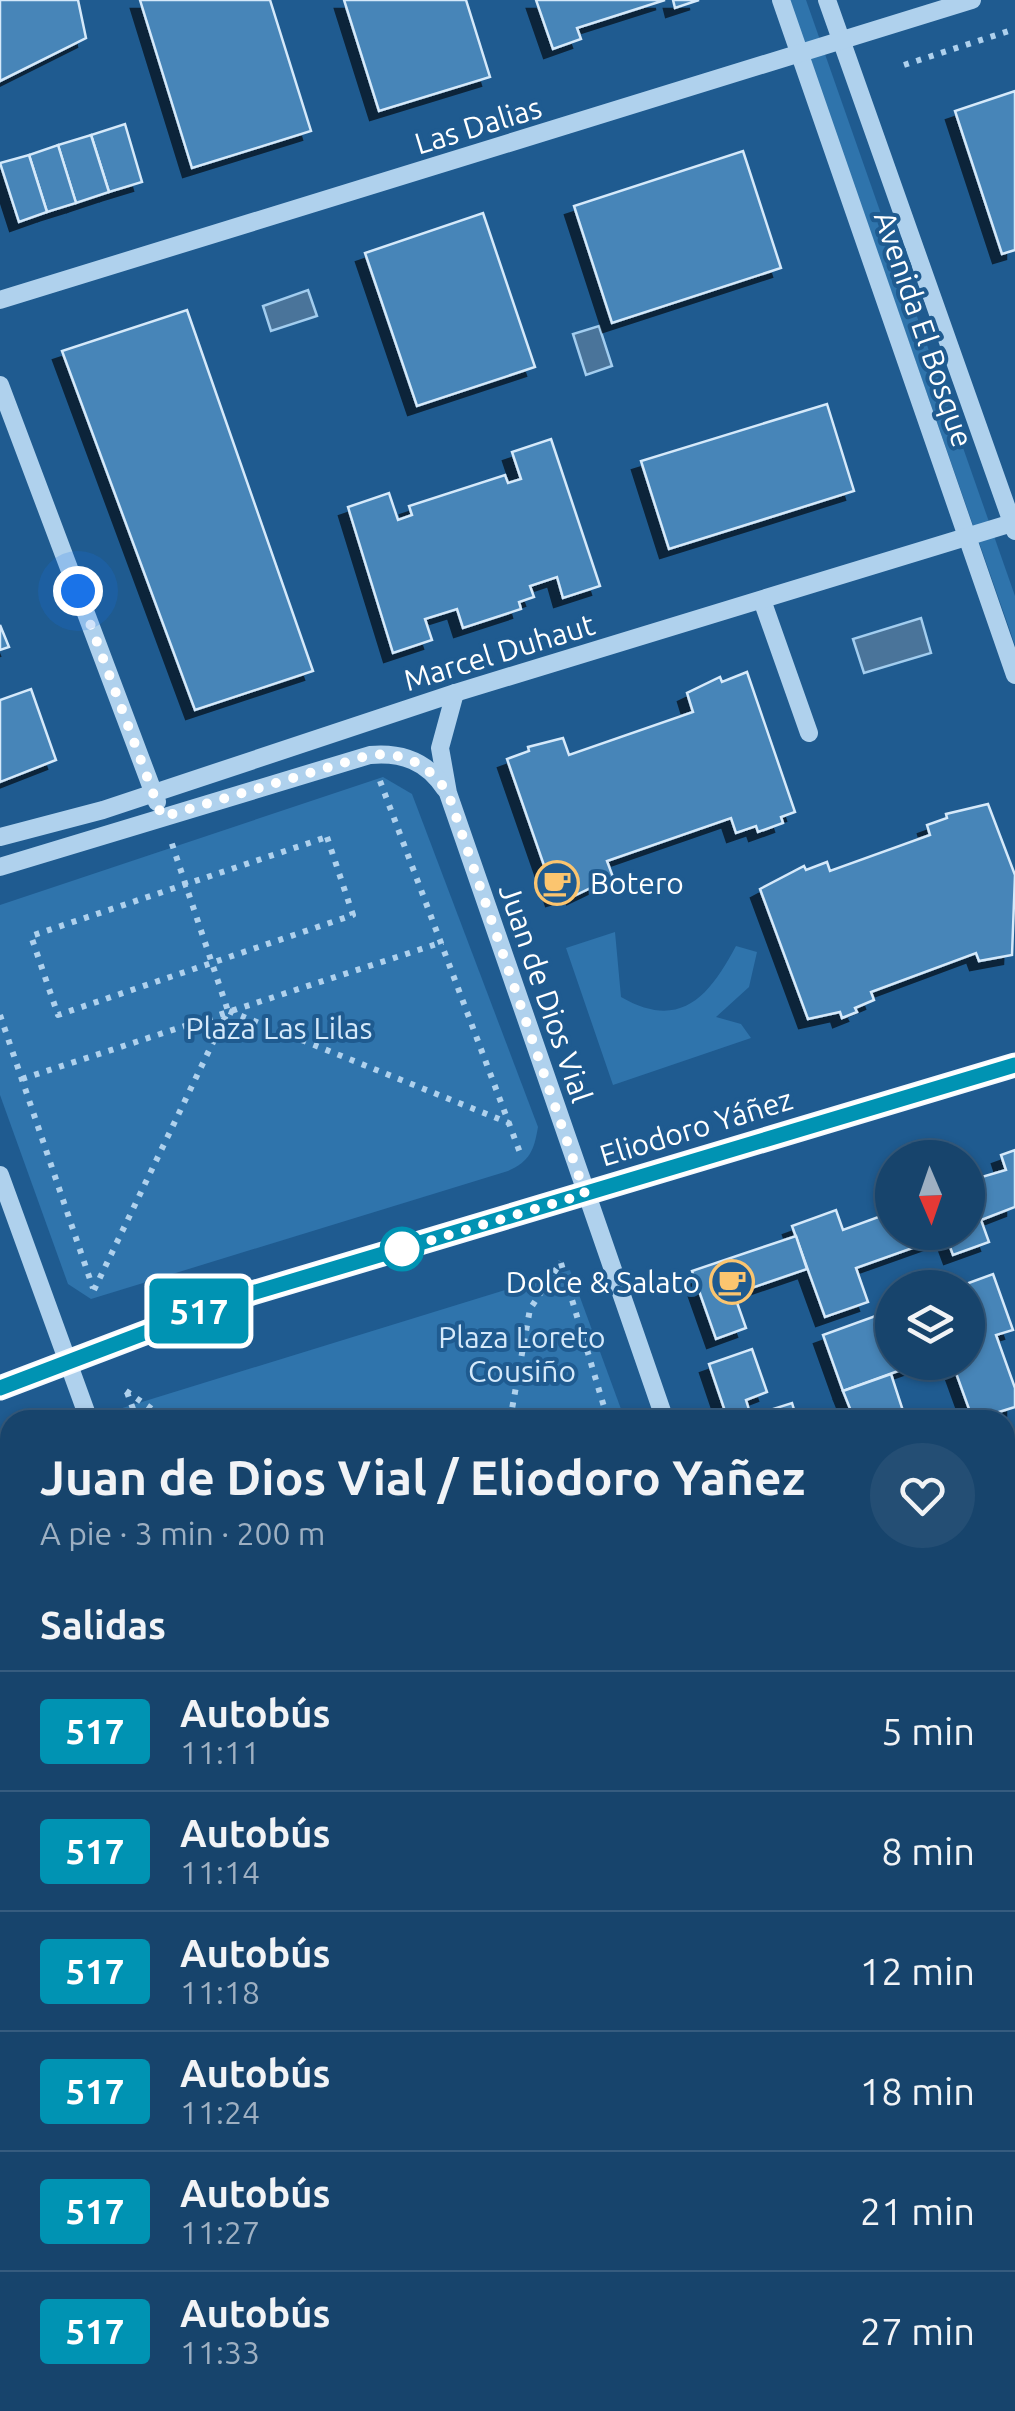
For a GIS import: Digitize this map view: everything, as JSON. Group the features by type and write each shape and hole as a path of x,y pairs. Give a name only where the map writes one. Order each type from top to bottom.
{"main road":[{"name":"Eliodoro Yáñez","path":"0,1388 239,1297 1015,1065"}],"street":[{"name":"Avenida El Bosque","path":"782,0 1015,675"},
{"name":"Avenida El Bosque","path":"827,0 1014,526"},
{"name":"Las Dalias","path":"0,300 972,0"},
{"path":"0,385 162,817"},
{"name":"Marcel Duhaut","path":"0,838 153,793 455,694 1014,526"},
{"path":"762,600 809,733"},
{"name":"Juan de Dios Vial","path":"455,694 440,748 448,793 661,1410"},
{"path":"0,867 370,755 389,753 424,765 448,793"},
{"path":"0,1175 85,1410"}],"path":[{"path":"904,65 1015,30"},
{"path":"370,755 522,1158"},
{"path":"326,836 354,915 58,1014 31,936 187,884 326,836"},
{"path":"0,1015 94,1290 228,1010 184,875"},
{"path":"22,1078 443,942"},
{"path":"228,1010 509,1123"},
{"path":"512,1410 530,1309 561,1262 605,1410"},
{"path":"133,1410 126,1390 154,1410"}],"green space":[{"path":"789,0 806,0 1015,596 1015,645"},
{"name":"Plaza Las Lilas","path":"383,777 412,794 538,1127 530,1154 508,1171 91,1299 68,1284 0,1095 0,905"},
{"path":"615,932 621,997 660,1011 676,1009 703,994 736,946 757,952 749,987 716,1017 741,1024 751,1038 613,1085 566,948"},
{"name":"Plaza Loreto Cousiño","path":"570,1270 621,1410 116,1410"}],"shaded area":[{"path":"308,290 317,316 271,331 263,306"},
{"path":"599,326 612,366 586,375 573,334"},
{"path":"921,618 931,653 864,673 853,639"}],"building":[{"path":"0,0 78,0 86,38 0,81"},
{"path":"140,0 270,0 311,131 192,168"},
{"path":"344,0 466,0 490,77 379,111"},
{"path":"536,0 665,0 577,28 581,39 553,49"},
{"path":"673,0 699,0 675,8"},
{"path":"1015,91 1015,250 1002,254 955,111"},
{"path":"125,124 142,182 109,192 91,135"},
{"path":"91,135 109,192 76,203 58,145"},
{"path":"58,145 76,203 47,212 29,155"},
{"path":"743,151 781,268 612,323 574,206"},
{"path":"29,155 47,212 19,222 0,163"},
{"path":"483,213 535,367 417,406 365,253"},
{"path":"187,310 313,671 195,710 62,351"},
{"path":"827,404 854,491 669,549 641,461"},
{"path":"551,439 600,586 563,598 557,577 530,586 534,597 519,602 521,609 463,628 457,609 425,619 432,640 393,653 348,507 389,493 398,520 412,515 409,506 505,475 508,483 521,479 512,452"},
{"path":"0,625 9,647 0,650"},
{"path":"747,672 795,812 781,817 783,823 758,832 756,826 736,833 731,818 607,861 613,877 576,895 575,891 555,897 507,759 529,751 528,747 563,738 569,755 693,712 687,693 720,677 722,682"},
{"path":"31,689 56,760 0,782 0,700"},
{"path":"988,804 1015,875 1012,955 979,961 976,953 871,992 874,1000 842,1018 840,1012 808,1019 760,889 804,866 806,870 827,862 830,871 930,835 927,825 947,818 946,814"},
{"path":"1015,1150 1015,1207 985,1218 985,1176 1006,1170 1001,1155"},
{"path":"836,1210 843,1230 875,1218 875,1250 907,1250 856,1268 868,1302 825,1317 792,1226"},
{"name":"Dolce & Salato","path":"796,1236 807,1269 734,1294 746,1328 716,1339 692,1271"},
{"path":"993,1274 1013,1330 996,1335 1015,1388 1015,1407 969,1410 959,1380 985,1380 985,1277"},
{"path":"875,1316 875,1379 843,1391 823,1335"},
{"path":"752,1349 767,1392 746,1400 749,1410 725,1410 709,1364"},
{"path":"875,1380 893,1380 903,1410 851,1410 843,1391"},
{"path":"792,1403 794,1410 770,1410"}],"bus line":[{"name":"517","path":"0,1388 239,1297 1015,1065"}],"place":[{"name":"Botero","path":"557,883"},
{"name":"Dolce & Salato","path":"732,1282"}],"route":[{"path":"78,591 162,817 370,755 389,753 424,765 448,793 585,1194 402,1249"}]}
